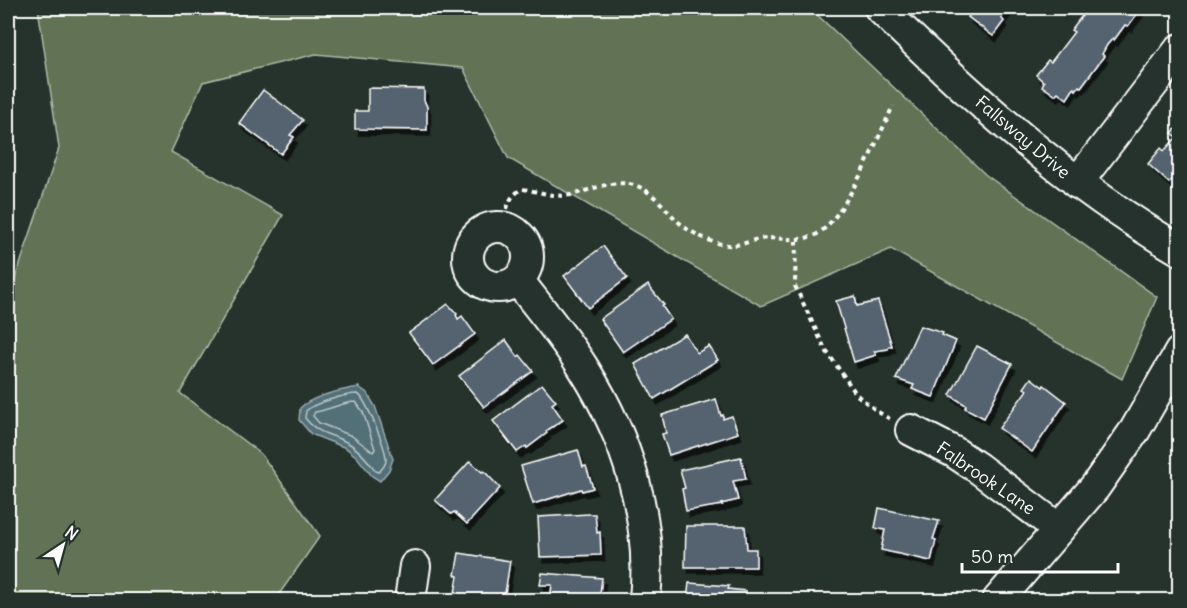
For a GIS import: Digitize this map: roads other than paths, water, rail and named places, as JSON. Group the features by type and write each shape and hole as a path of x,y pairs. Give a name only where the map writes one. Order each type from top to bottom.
{"street":[{"name":"Fallsway Drive","path":"885,9 1007,126 1077,183 1138,226 1179,250"},
{"path":"1077,183 1179,49"},
{"path":"493,227 504,227 517,233 527,246 529,258 525,271 518,280 506,286 496,287 485,284 473,274 469,262 469,249 473,240 482,231 493,227"},
{"path":"518,280 584,368 622,442 634,481 643,524 647,561 645,600"},
{"path":"998,600 1095,487 1135,429 1179,352"},
{"name":"Falbrook Lane","path":"911,430 954,452 978,468 1059,529"},
{"path":"410,600 415,566"}],"water":[{"path":"359,387 367,393 375,406 393,459 389,470 380,481 372,476 357,457 346,448 311,434 299,420 300,408 312,400"}]}
